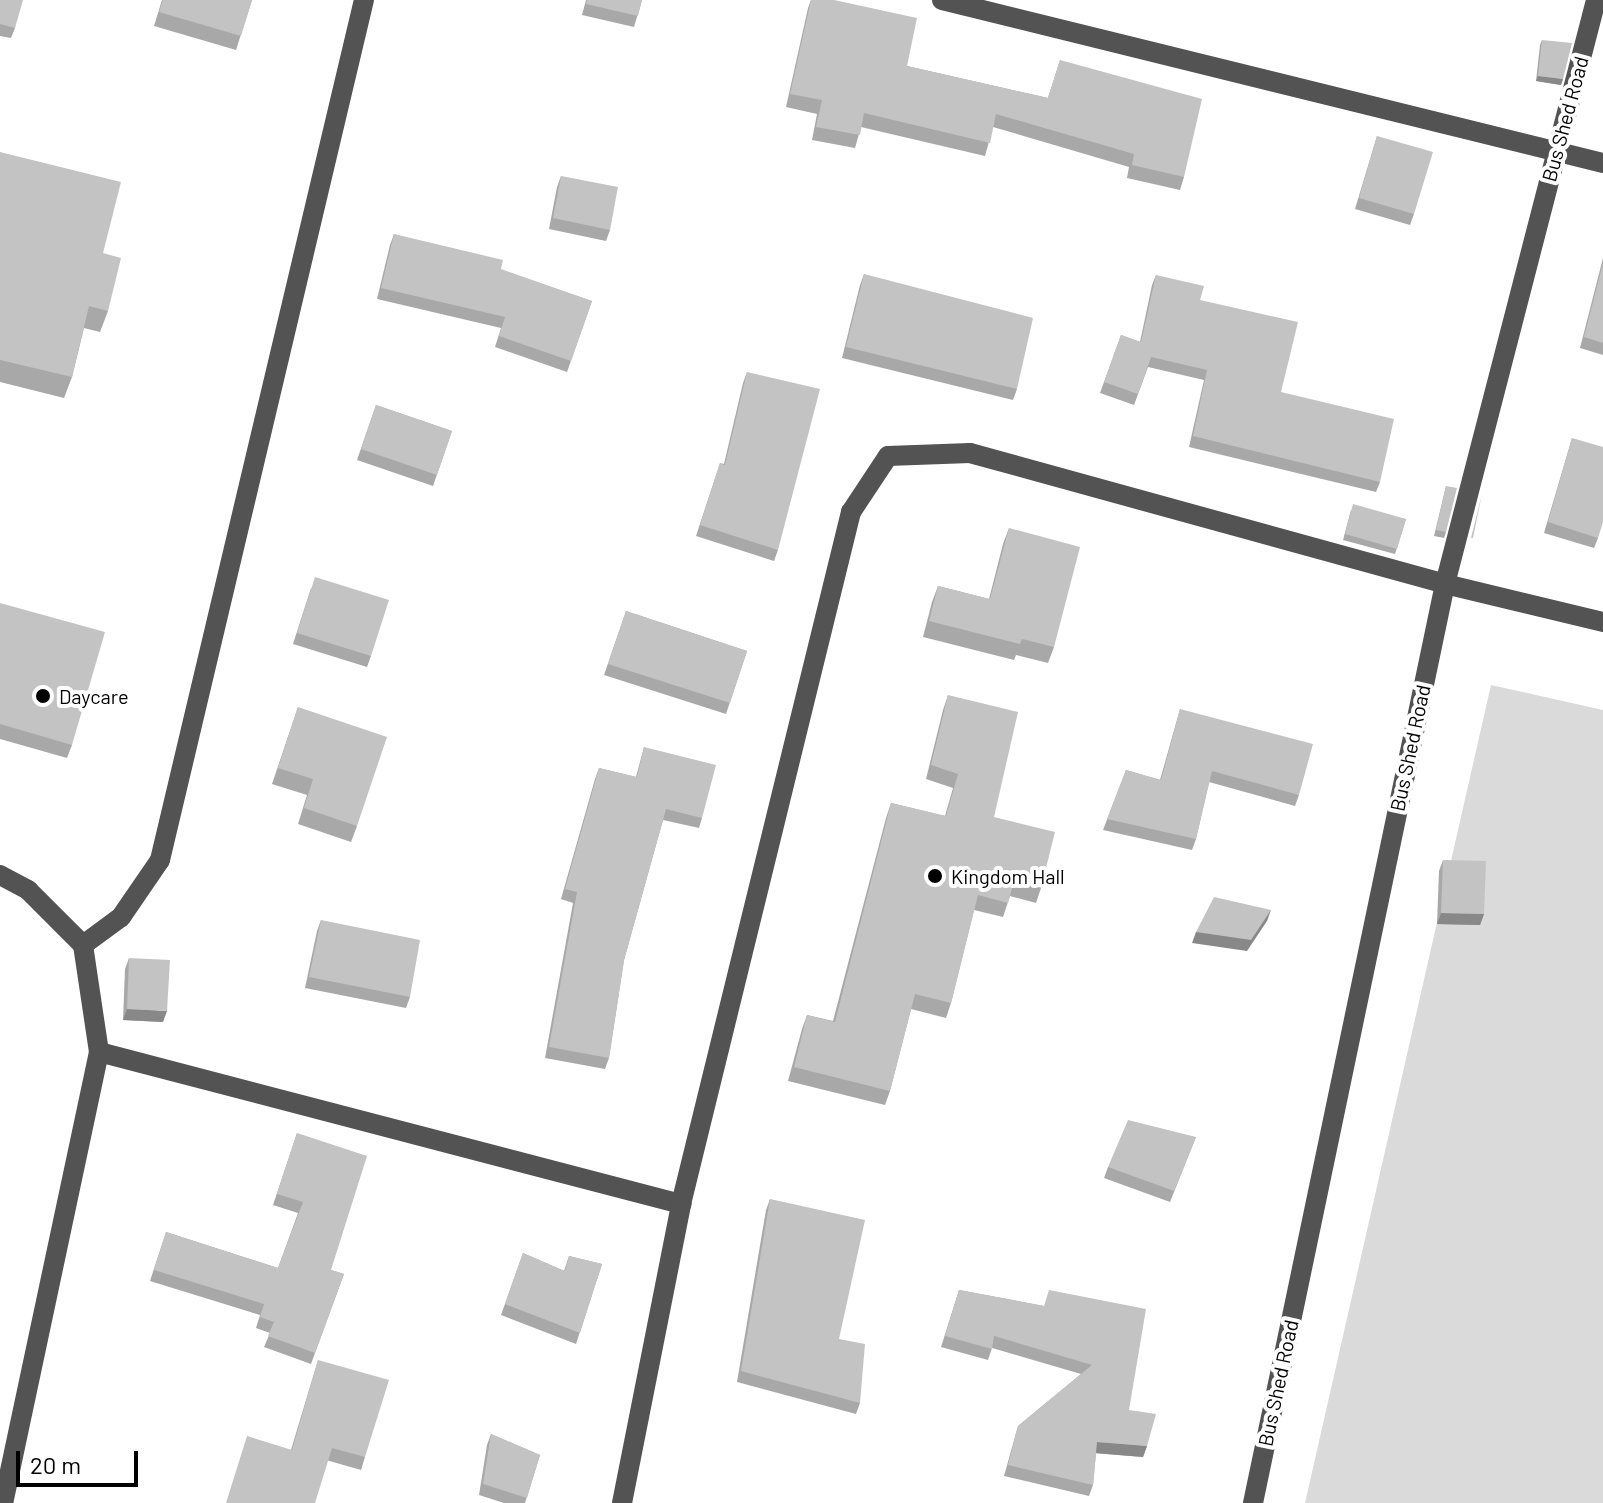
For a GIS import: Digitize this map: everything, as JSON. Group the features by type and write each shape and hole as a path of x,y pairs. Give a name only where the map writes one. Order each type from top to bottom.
{"street":[{"path":"83,945 121,917 160,860 364,0"},
{"path":"942,0 1603,163"},
{"name":"Bus Shed Road","path":"1253,1503 1445,584 1596,0"},
{"path":"622,1503 681,1204 851,512 888,456 970,453 1445,584 1603,622"},
{"path":"0,875 28,890 83,945 99,1052 3,1503"},
{"path":"99,1052 681,1204"}],"shaded area":[{"path":"1491,685 1603,710 1603,1503 1305,1503"}],"building":[{"path":"0,0 23,0 15,28 0,24"},
{"path":"163,0 252,0 241,36 159,12"},
{"path":"587,0 642,0 638,16 586,4"},
{"path":"811,0 834,0 917,18 907,66 1048,98 1060,60 1202,99 1184,177 1132,165 1134,154 996,114 990,143 864,113 860,135 816,127 822,100 790,94"},
{"path":"1542,40 1572,43 1563,79 1538,76"},
{"path":"1377,136 1433,152 1414,214 1359,198"},
{"path":"0,152 121,182 103,253 121,258 108,311 89,306 72,377 0,360"},
{"path":"561,176 618,187 610,230 553,218"},
{"path":"394,234 503,260 501,269 592,301 571,361 499,336 505,317 381,288"},
{"path":"1603,263 1603,343 1584,337"},
{"path":"864,274 1033,318 1017,389 846,347"},
{"path":"1156,275 1204,286 1200,300 1298,322 1281,392 1394,419 1380,482 1193,436 1207,370 1151,357 1138,394 1104,382 1121,335 1141,342"},
{"path":"747,372 820,389 778,550 700,525 720,463 725,465"},
{"path":"376,405 452,431 437,475 361,449"},
{"path":"1572,438 1603,447 1603,522 1598,538 1548,522"},
{"path":"1446,486 1457,488 1446,532 1436,530"},
{"path":"1482,494 1473,538 1471,538"},
{"path":"1353,504 1406,519 1397,549 1345,534"},
{"path":"1009,528 1080,547 1054,647 1022,639 1020,644 929,621 938,586 990,599"},
{"path":"315,577 389,600 371,656 297,633"},
{"name":"Daycare","path":"0,603 105,632 72,745 0,724"},
{"path":"626,611 747,651 730,703 608,664"},
{"path":"948,695 1018,712 994,817 1055,832 1041,888 1014,881 1008,903 978,895 951,1003 915,994 890,1091 794,1067 807,1015 835,1022 891,803 946,816 958,774 931,765"},
{"path":"298,707 387,737 357,826 304,808 313,779 278,768"},
{"path":"1180,709 1313,744 1299,795 1212,771 1196,839 1107,819 1126,770 1161,780"},
{"path":"644,747 716,765 702,818 666,809 624,960 609,1058 549,1047 577,892 565,889 599,768 637,777"},
{"path":"1443,860 1486,861 1484,914 1441,913"},
{"path":"1214,897 1271,910 1251,940 1196,932"},
{"path":"321,920 420,940 410,997 309,977"},
{"path":"129,958 170,960 167,1011 127,1009"},
{"path":"1128,1120 1196,1137 1174,1191 1108,1167"},
{"path":"297,1133 367,1156 331,1270 344,1274 315,1353 268,1336 274,1322 260,1317 264,1304 154,1270 166,1232 278,1268 303,1202 277,1194"},
{"path":"770,1199 865,1220 839,1339 865,1344 860,1403 741,1371"},
{"path":"523,1253 565,1271 569,1256 602,1264 580,1333 505,1304"},
{"path":"959,1290 1044,1306 1049,1290 1146,1309 1129,1410 1156,1414 1147,1446 1097,1442 1093,1485 1008,1465 1018,1426 1092,1365 994,1336 992,1349 945,1336"},
{"path":"318,1360 389,1380 365,1457 332,1448 315,1503 226,1503 247,1436 292,1450"},
{"path":"491,1434 540,1455 527,1498 483,1484"}],"place":[{"name":"Daycare","path":"43,696"},
{"name":"Kingdom Hall","path":"935,876"}]}
